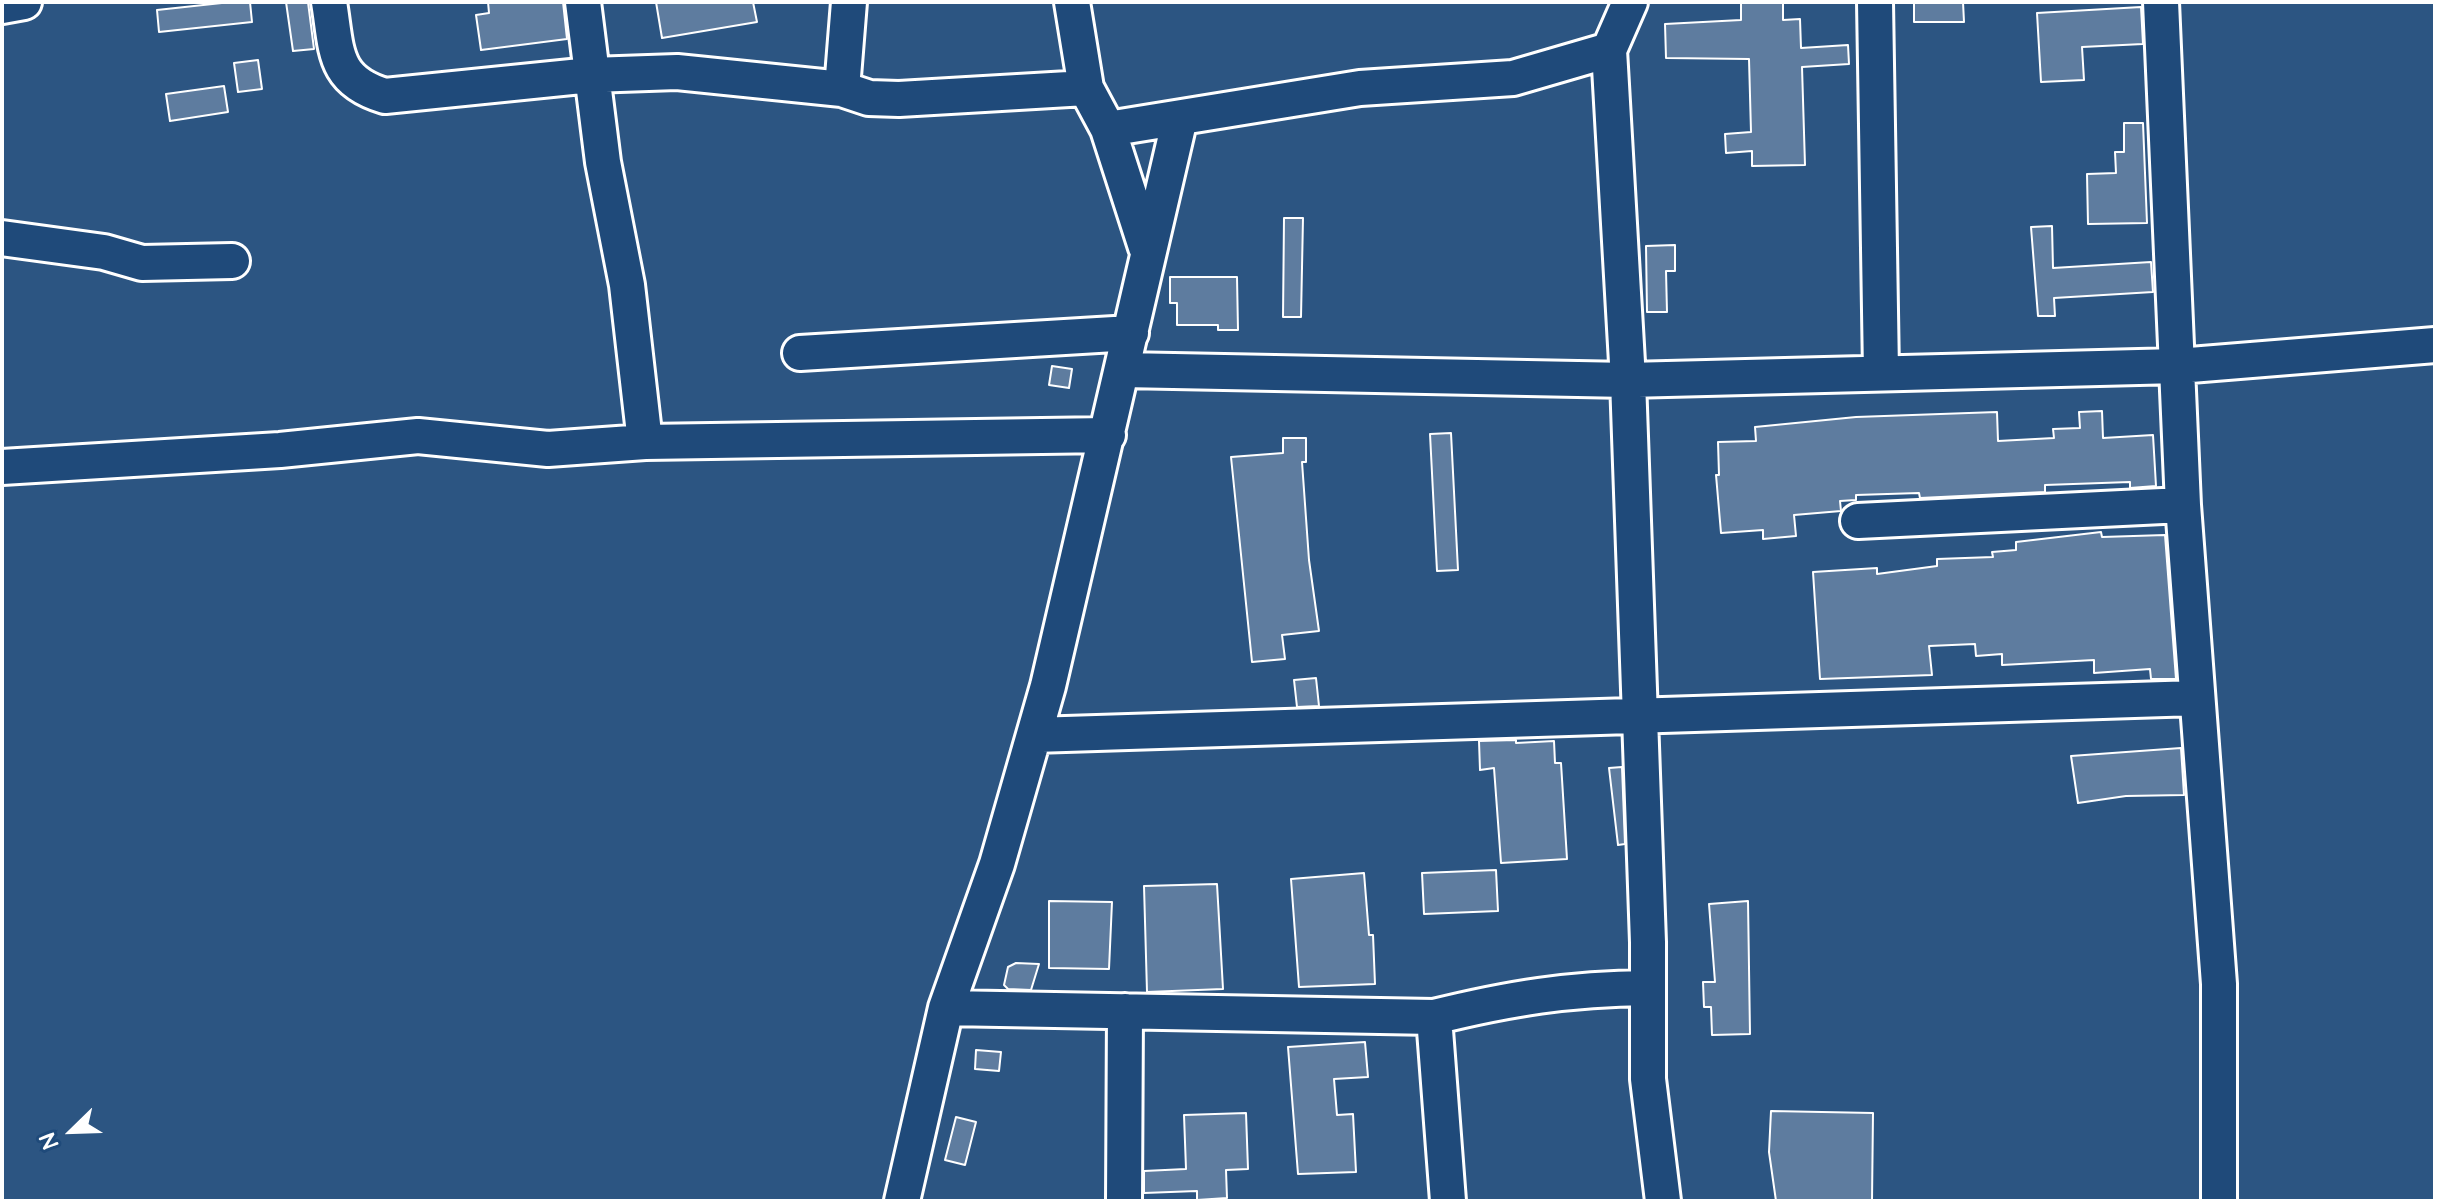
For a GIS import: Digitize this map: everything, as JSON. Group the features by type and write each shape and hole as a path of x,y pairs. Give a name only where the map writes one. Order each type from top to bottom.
{"street":[{"path":"2,6 24,2"},
{"path":"329,2 339,62 359,88 385,96 591,75 677,72 842,89 869,98 1086,88"},
{"path":"583,2 591,75 627,285 645,442"},
{"path":"842,89 849,2"},
{"path":"1072,2 1086,88 1108,129 1147,251"},
{"path":"1630,2 1609,50 1628,380 1648,988 1648,1079 1663,1201"},
{"path":"1875,2 1881,372"},
{"path":"2161,2 2183,505 2219,984 2219,1201"},
{"path":"1108,129 1360,88 1513,78 1609,50"},
{"path":"902,1201 946,1008 997,864 1034,735 1108,435 1147,251 1180,118"},
{"path":"2,238 104,252 142,263 232,261"},
{"path":"800,353 1131,333"},
{"path":"1123,370 1628,380 2178,366 2435,345"},
{"path":"2,467 280,450 418,436 548,449 645,442 1108,435"},
{"path":"1858,521 2183,505"},
{"path":"1034,735 2197,698"},
{"path":"946,1008 1434,1017 1519,996 1578,989 1648,988"},
{"path":"1124,1201 1125,1011"},
{"path":"1434,1017 1448,1201"}],"building":[{"path":"250,2 252,22 159,32 157,10"},
{"path":"286,2 308,2 314,49 293,51"},
{"path":"488,2 563,2 567,39 481,50 476,15 489,13"},
{"path":"656,2 753,2 757,22 662,38"},
{"path":"1741,2 1783,2 1783,20 1800,19 1801,48 1848,45 1849,64 1802,67 1805,165 1752,166 1752,151 1726,153 1725,134 1751,132 1749,59 1666,58 1665,24 1741,20"},
{"path":"1914,2 1963,2 1964,22 1914,22"},
{"path":"2141,7 2143,44 2082,47 2084,80 2041,82 2037,13"},
{"path":"258,60 262,89 238,92 234,63"},
{"path":"224,86 228,112 170,121 166,94"},
{"path":"2124,123 2143,123 2147,223 2088,224 2087,174 2116,173 2115,152 2124,152"},
{"path":"1284,218 1303,218 1301,317 1283,317"},
{"path":"2052,226 2053,268 2151,262 2153,292 2054,298 2055,316 2038,316 2031,227"},
{"path":"1675,245 1675,271 1666,271 1667,312 1647,312 1646,246"},
{"path":"1170,277 1237,277 1238,330 1218,330 1218,325 1177,325 1177,303 1170,303"},
{"path":"1052,366 1072,369 1069,388 1049,385"},
{"path":"2102,411 2103,438 2153,435 2156,486 2130,488 2130,482 2045,485 2045,492 1920,498 1919,493 1856,495 1856,500 1840,501 1841,511 1794,515 1796,536 1763,539 1763,530 1721,533 1716,475 1719,475 1718,442 1756,441 1755,427 1856,417 1997,412 1998,441 2054,438 2053,429 2080,428 2079,412"},
{"path":"1451,433 1458,570 1437,571 1430,434"},
{"path":"1283,438 1306,438 1306,462 1302,462 1309,560 1319,631 1282,635 1285,659 1252,662 1231,457 1283,453"},
{"path":"2101,532 2102,537 2165,535 2176,679 2151,679 2150,669 2094,673 2094,660 2002,665 2002,654 1976,656 1975,644 1929,646 1932,675 1820,679 1813,572 1877,568 1877,574 1937,566 1937,559 1993,557 1992,552 2016,550 2016,542"},
{"path":"1316,678 1319,706 1297,707 1294,680"},
{"path":"1516,740 1516,743 1554,741 1555,763 1561,763 1567,859 1501,863 1494,768 1480,770 1479,741"},
{"path":"2181,748 2184,795 2126,796 2078,803 2071,756"},
{"path":"1622,767 1625,844 1618,845 1609,768"},
{"path":"1496,870 1498,911 1424,914 1422,873"},
{"path":"1364,873 1369,935 1373,935 1375,984 1299,987 1291,879"},
{"path":"1217,884 1223,989 1147,992 1144,886"},
{"path":"1049,901 1112,902 1109,969 1049,968"},
{"path":"1748,901 1750,1034 1712,1035 1711,1007 1704,1007 1703,982 1715,982 1709,904"},
{"path":"1016,963 1039,964 1031,990 1008,989 1004,985 1008,967"},
{"path":"1365,1042 1368,1077 1334,1079 1337,1115 1353,1114 1356,1172 1298,1174 1288,1047"},
{"path":"976,1050 1001,1052 999,1071 975,1069"},
{"path":"1771,1111 1873,1113 1872,1201 1776,1201 1769,1152"},
{"path":"1246,1113 1248,1169 1226,1170 1227,1198 1197,1200 1197,1191 1144,1193 1144,1171 1186,1169 1184,1115"},
{"path":"956,1117 976,1122 965,1165 945,1160"}]}
